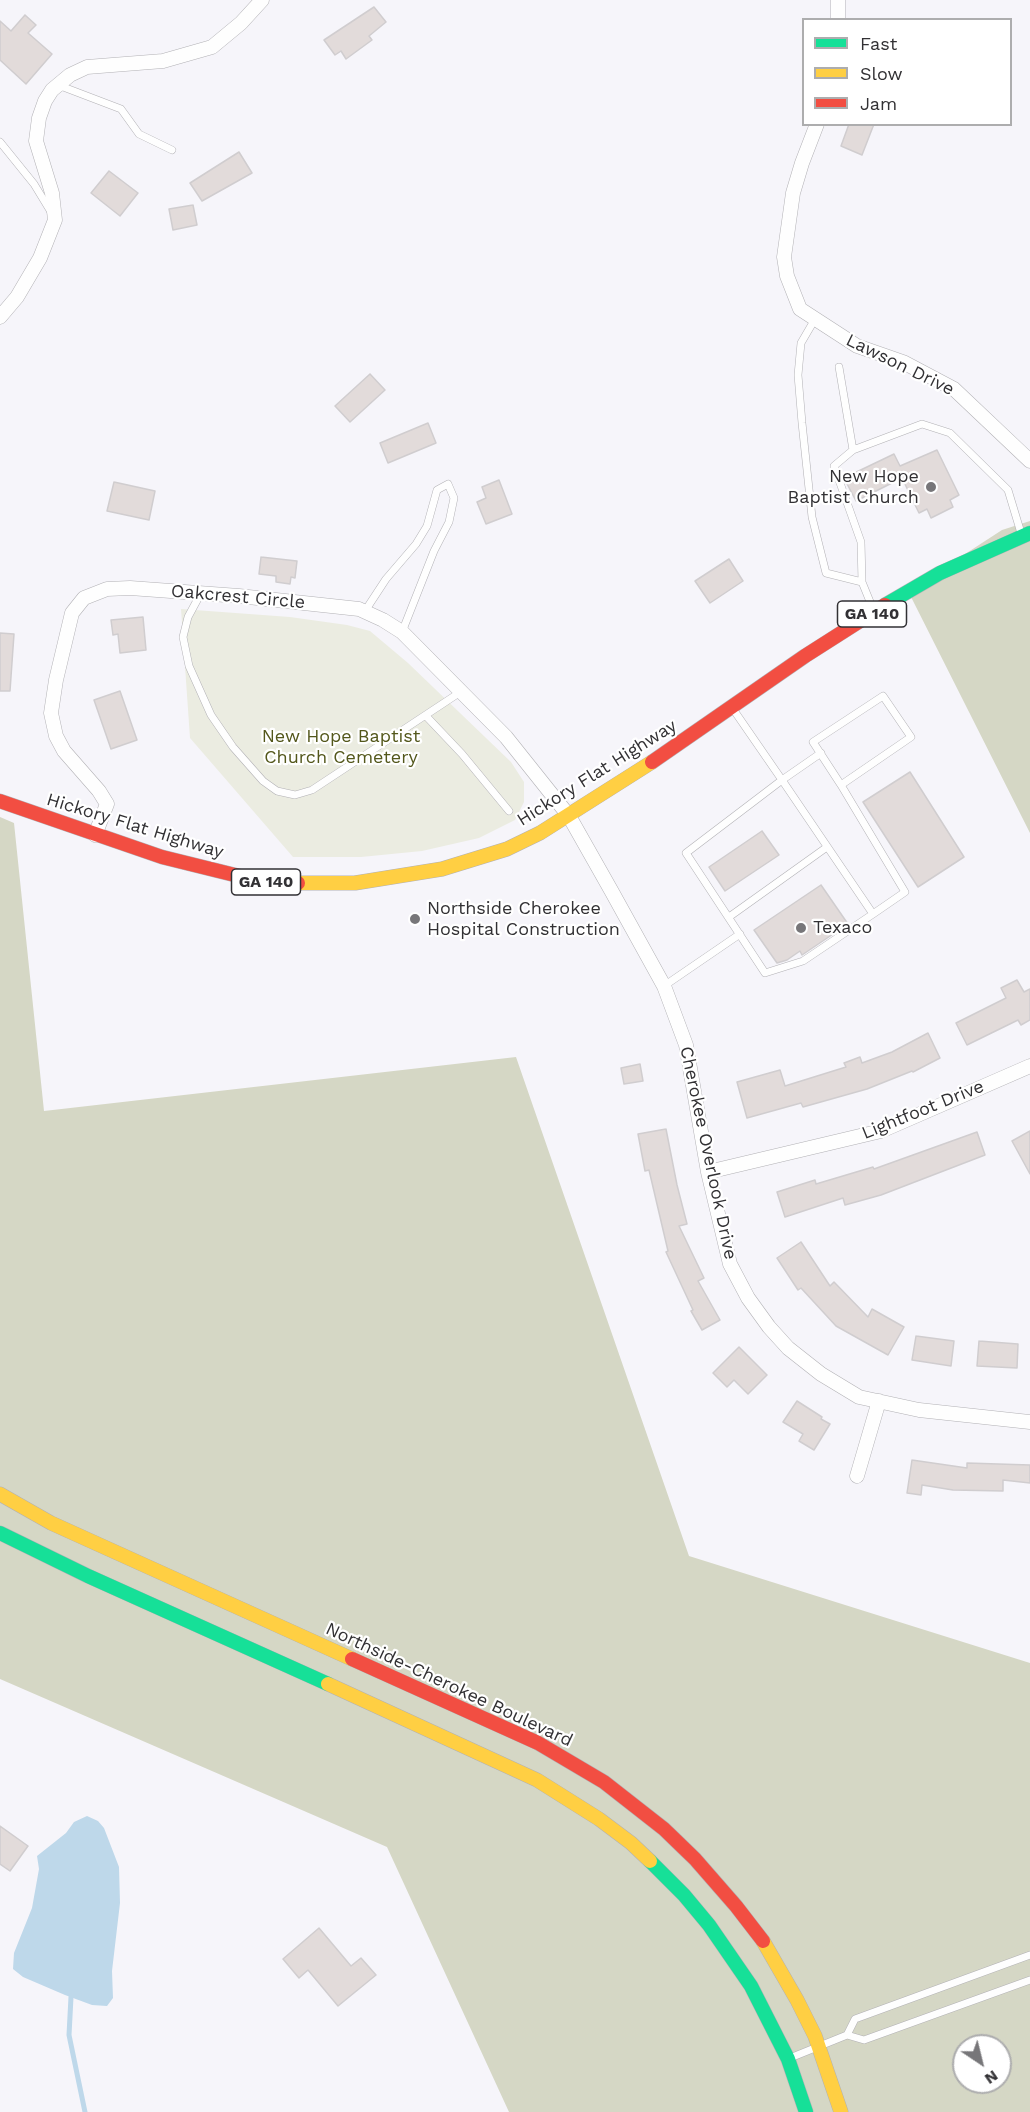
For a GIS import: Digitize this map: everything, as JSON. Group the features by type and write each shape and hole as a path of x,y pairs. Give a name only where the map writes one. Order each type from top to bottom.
{"street":[{"path":"0,317 17,297 40,258 55,220 52,193 36,141 39,118 45,101 58,85 70,75 87,67 163,61 212,47 242,23 262,0"},
{"path":"838,0 838,18"},
{"name":"Lawson Drive","path":"816,126 793,193 784,256 787,276 800,309 857,346 903,363 954,389 1030,461"},
{"name":"Hickory Flat Highway","path":"0,801 162,857 274,883 344,883 442,869 507,849 569,816 631,777 874,612 940,573 1026,534"},
{"name":"Oakcrest Circle","path":"95,835 107,804 99,791 64,751 56,736 51,713 56,680 72,613 84,598 107,589 130,588 359,609 383,620 402,632 506,737 569,816"},
{"name":"Cherokee Overlook Drive","path":"569,816 664,986 686,1045 708,1172 730,1264 748,1298 769,1327 788,1348 821,1374 859,1397 919,1410 1030,1422"},
{"name":"Lightfoot Drive","path":"708,1172 881,1131 1030,1066"},
{"path":"857,1476 879,1401"},
{"name":"Northside-Cherokee Boulevard","path":"0,1494 51,1523 538,1743 604,1782 664,1829 695,1859 736,1906 763,1942 797,2000 818,2046 841,2112"},
{"path":"0,1533 54,1561 503,1763 537,1780 599,1819 657,1868 709,1925 751,1986 788,2059 806,2112"}],"lane":[{"path":"58,85 121,109 139,134 172,150"},
{"path":"0,142 34,184 55,220"},
{"path":"815,319 801,343 798,375 812,517 826,573 862,582"},
{"path":"839,367 853,450"},
{"path":"874,612 862,582 861,542 834,466 853,450 922,424 950,433 1008,490 1026,534"},
{"path":"365,611 386,579 416,544 427,526 437,490 448,484 454,498 449,522 434,550 402,632"},
{"path":"201,593 188,617 183,637 189,666 211,715 233,747 263,781 277,791 295,795 312,790 462,691"},
{"path":"821,753 686,853 765,974 803,961 905,892 841,785 821,753 813,742 883,696 911,737 841,785"},
{"path":"731,707 873,914"},
{"path":"426,716 462,754 509,811"},
{"path":"729,917 827,847"},
{"path":"664,986 740,934"},
{"path":"847,2035 855,2019 1030,1955"},
{"path":"788,2059 847,2035 864,2040 1030,1980"}],"green space":[{"path":"1030,521 1030,833 908,591 1002,530"},
{"name":"New Hope Baptist Church Cemetery","path":"181,609 290,617 347,625 370,631 408,663 511,762 524,782 524,802 515,820 479,838 422,851 361,857 293,857 190,738"},
{"path":"0,817 14,823 44,1111 516,1057 689,1556 1030,1663 1030,2112 509,2112 387,1847 0,1679"}],"water":[{"path":"87,1816 98,1821 104,1828 119,1867 120,1903 112,1971 113,1998 107,2006 92,2005 65,1995 23,1977 13,1969 14,1953 32,1908 39,1869 37,1856 66,1833 74,1822"}],"building":[{"path":"374,7 386,22 369,36 372,40 346,59 341,51 335,55 324,40"},
{"path":"25,15 36,25 28,33 52,54 26,84 0,60 0,21 11,31"},
{"path":"848,126 873,126 862,155 841,146"},
{"path":"239,152 252,173 202,201 190,183"},
{"path":"109,171 138,193 120,216 91,193"},
{"path":"193,205 197,225 173,230 169,209"},
{"path":"370,374 385,390 350,422 335,406"},
{"path":"428,423 436,443 388,463 380,443"},
{"name":"New Hope Baptist Church","path":"937,450 959,495 950,500 953,507 931,518 927,509 919,513 902,478 856,501 844,478 894,454 900,466"},
{"path":"499,480 512,514 486,524 477,502 486,498 482,487"},
{"path":"114,482 155,491 149,520 107,511"},
{"path":"261,557 297,561 295,578 291,577 290,584 276,582 276,576 259,574"},
{"path":"729,559 743,581 710,603 695,581"},
{"path":"143,617 146,650 120,653 118,634 113,635 111,620"},
{"path":"0,633 14,634 10,691 0,691"},
{"path":"120,691 137,740 111,749 94,700"},
{"path":"910,772 964,857 918,887 863,802"},
{"path":"762,831 779,855 725,891 709,867"},
{"name":"Texaco","path":"821,885 848,924 802,955 800,951 787,960 777,963 754,930"},
{"path":"1017,980 1024,992 1030,989 1030,1020 1021,1025 1018,1020 967,1045 956,1023 1006,998 1001,988"},
{"path":"928,1033 940,1058 913,1072 867,1089 803,1107 801,1103 747,1118 737,1082 780,1070 785,1086 846,1067 844,1063 860,1057 862,1063 892,1052"},
{"path":"640,1064 643,1081 624,1084 621,1068"},
{"path":"666,1129 687,1224 679,1226 704,1278 698,1281 720,1320 702,1330 691,1311 693,1310 666,1252 668,1251 649,1170 645,1171 638,1134"},
{"path":"1030,1131 1030,1174 1012,1141"},
{"path":"977,1132 985,1155 881,1195 845,1205 843,1198 785,1217 777,1192 815,1180 816,1184 873,1167 874,1169"},
{"path":"801,1242 830,1286 834,1282 868,1317 872,1309 904,1327 888,1355 836,1326 801,1288 798,1290 777,1258"},
{"path":"916,1336 954,1341 951,1366 912,1360"},
{"path":"979,1341 1018,1344 1017,1368 977,1366"},
{"path":"739,1347 767,1375 748,1394 734,1380 727,1387 713,1373"},
{"path":"797,1401 830,1424 814,1450 799,1441 803,1434 783,1422"},
{"path":"912,1460 967,1468 967,1463 1030,1465 1030,1483 1003,1480 1003,1491 953,1490 922,1485 921,1495 907,1493"},
{"path":"0,1826 28,1846 10,1871 0,1864"},
{"path":"319,1928 351,1966 361,1958 376,1975 338,2006 308,1970 299,1978 283,1959"}],"waterway":[{"path":"71,1997 69,2035 85,2112"}],"traffic: fast":[{"path":"885,605 940,573 1030,533"},
{"path":"0,1533 88,1576 328,1684"},
{"path":"650,1861 684,1895 709,1925 751,1986 788,2059 806,2112"}],"traffic: slow":[{"path":"298,883 355,883 442,869 507,849 540,833 652,762"},
{"path":"0,1494 51,1523 352,1659"},
{"path":"328,1684 537,1780 599,1819 631,1843 650,1861"},
{"path":"763,1941 815,2036 841,2112"}],"traffic: jam":[{"path":"652,762 805,656 885,605"},
{"path":"0,801 162,857 247,878 275,883 298,883"},
{"path":"352,1659 538,1743 604,1782 664,1829 695,1859 763,1941"}],"place":[{"name":"New Hope Baptist Church","path":"931,487"},
{"name":"Northside Cherokee Hospital Construction","path":"415,919"},
{"name":"Texaco","path":"801,928"}]}
